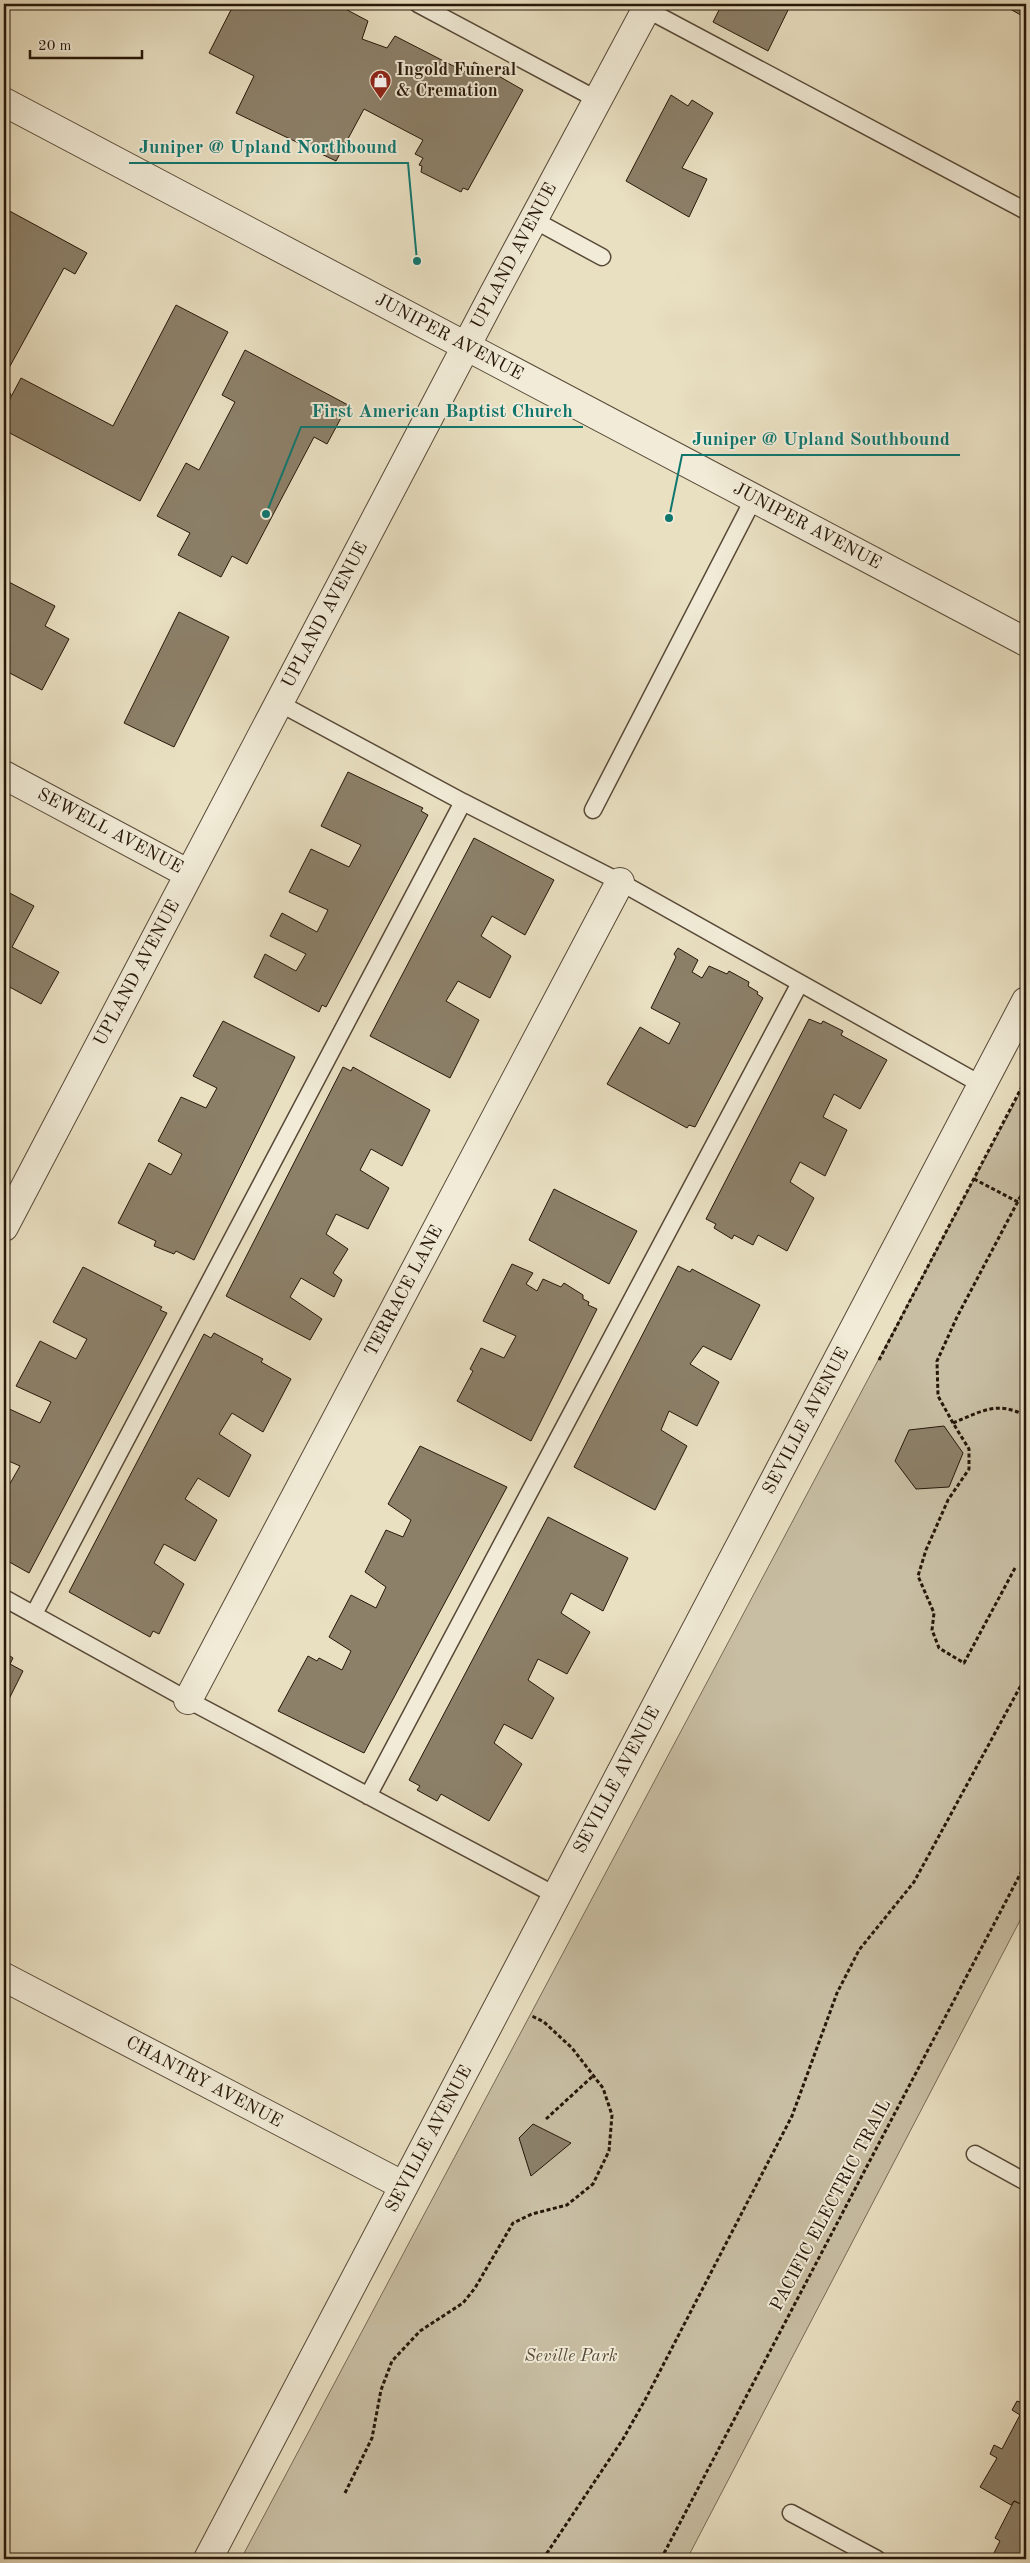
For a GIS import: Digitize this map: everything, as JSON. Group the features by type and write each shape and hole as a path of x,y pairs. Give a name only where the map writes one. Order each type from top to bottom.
{"street":[{"name":"UPLAND AVENUE","path":"4,1227 466,347 648,6"},
{"name":"JUNIPER AVENUE","path":"4,102 1026,642"},
{"name":"SEWELL AVENUE","path":"4,775 189,874"},
{"name":"TERRACE LANE","path":"188,1700 620,882"},
{"name":"SEVILLE AVENUE","path":"208,2559 1026,1001"},
{"name":"CHANTRY AVENUE","path":"4,1977 404,2186"}],"lane":[{"path":"418,4 598,100"},
{"path":"648,6 1026,212"},
{"path":"534,220 602,257"},
{"path":"593,810 754,498"},
{"path":"279,703 463,802 620,882 982,1085"},
{"path":"34,1614 463,802"},
{"path":"368,1796 800,983"},
{"path":"4,1598 188,1700 556,1896"},
{"path":"975,2154 1026,2182"},
{"path":"791,2513 877,2559"}],"path":[{"path":"974,1179 1018,1202"},
{"path":"1015,1568 964,1663 939,1648 932,1630 934,1613 918,1576 926,1550 948,1500 968,1469 969,1449 938,1396 937,1361 956,1317 1026,1186"},
{"path":"953,1423 988,1408 1019,1412 1026,1416"},
{"path":"543,2559 623,2439 792,2116 837,1993 859,1950 914,1882 1026,1676"},
{"name":"PACIFIC ELECTRIC TRAIL","path":"661,2559 1026,1864"},
{"path":"345,2493 372,2438 381,2390 392,2361 420,2331 463,2303 485,2274 513,2223 532,2214 567,2205 593,2184 609,2150 612,2115 603,2088 572,2048 544,2022 532,2016"},
{"path":"546,2119 594,2075"}],"green space":[{"name":"Seville Park","path":"1026,1082 1026,1909 687,2559 241,2559"}],"building":[{"name":"Ingold Funeral & Cremation","path":"234,4 336,4 368,21 362,39 387,48 395,36 469,74 474,62 523,90 468,190 463,188 461,192 421,172 422,166 419,165 423,158 415,154 423,140 364,109 336,161 236,113 254,76 209,53"},
{"path":"722,4 791,4 768,51 713,22"},
{"path":"1026,4 1026,18 1003,5"},
{"path":"671,95 688,106 692,100 713,113 682,168 707,179 689,217 626,181"},
{"path":"4,208 87,253 75,274 64,268 4,377"},
{"path":"176,305 228,332 140,501 4,430 4,410 21,378 113,426"},
{"path":"245,350 348,405 327,444 314,437 247,564 232,556 221,577 178,555 190,533 157,516 186,463 199,470 235,402 222,395"},
{"path":"4,391 11,394 4,407"},
{"path":"5,580 55,606 45,626 69,639 42,690 4,670"},
{"path":"179,612 229,637 174,747 124,723"},
{"path":"348,772 423,808 421,811 428,815 326,1007 322,1005 319,1012 254,977 265,954 296,971 306,954 270,936 282,913 317,932 328,910 289,892 311,849 349,867 361,845 321,826"},
{"path":"474,838 554,880 525,935 492,916 481,936 511,956 490,998 458,981 446,1001 479,1020 450,1078 370,1036"},
{"path":"4,890 34,906 12,947 59,972 41,1004 4,984"},
{"path":"678,948 698,960 692,972 702,978 709,966 727,974 729,971 749,982 748,986 758,992 757,994 763,998 695,1127 689,1125 687,1128 607,1084 640,1027 669,1044 680,1023 651,1008 676,957 674,954"},
{"path":"809,1019 821,1024 823,1021 843,1031 841,1035 887,1060 860,1109 834,1094 823,1117 847,1130 825,1176 800,1162 790,1182 814,1198 787,1251 758,1235 753,1245 734,1235 732,1239 714,1228 716,1224 706,1219"},
{"path":"223,1021 295,1057 194,1260 176,1251 174,1254 154,1246 156,1241 118,1223 149,1163 171,1175 182,1154 158,1141 181,1097 206,1108 217,1088 193,1076"},
{"path":"343,1067 351,1071 353,1067 430,1110 402,1166 371,1149 360,1170 389,1188 368,1229 336,1214 326,1234 348,1249 333,1273 342,1280 334,1297 301,1278 290,1297 322,1319 310,1340 226,1296"},
{"path":"554,1189 637,1231 609,1284 529,1240"},
{"path":"512,1264 533,1273 526,1284 537,1291 543,1279 561,1287 564,1283 583,1295 583,1299 589,1302 588,1305 597,1309 531,1441 457,1401 473,1371 470,1369 481,1348 504,1358 516,1336 483,1321"},
{"path":"678,1266 690,1272 692,1269 760,1305 731,1360 703,1346 690,1364 719,1382 697,1426 669,1411 661,1430 687,1446 655,1510 574,1467"},
{"path":"83,1267 162,1307 160,1310 167,1313 29,1573 4,1559 4,1486 8,1487 20,1466 4,1459 4,1409 5,1407 40,1423 51,1402 16,1386 40,1341 76,1359 87,1339 53,1322"},
{"path":"214,1333 263,1359 261,1362 291,1379 263,1432 232,1413 219,1434 251,1455 229,1497 198,1478 185,1499 217,1520 195,1561 164,1544 154,1563 184,1584 159,1634 153,1631 150,1637 69,1592 204,1334 211,1338"},
{"path":"944,1426 963,1453 949,1487 916,1489 895,1461 909,1430"},
{"path":"420,1446 507,1487 364,1753 278,1711 308,1656 317,1661 319,1658 342,1670 351,1651 329,1637 351,1595 376,1608 386,1587 365,1572 386,1530 403,1537 411,1520 388,1504"},
{"path":"548,1517 628,1558 603,1611 571,1593 561,1613 590,1632 567,1674 538,1659 528,1680 554,1698 532,1739 504,1724 494,1743 522,1764 489,1821 441,1794 437,1801 417,1790 420,1786 409,1780"},
{"path":"4,1652 13,1658 10,1664 23,1671 4,1709"},
{"path":"533,2124 571,2143 531,2176 519,2138"},
{"path":"1017,2401 1025,2404 1026,2402 1026,2499 1023,2505 1014,2501 1011,2505 980,2487 997,2458 990,2454 994,2445 1002,2449 1020,2415 1012,2410"},
{"path":"1026,2499 1026,2559 991,2559 1000,2541 995,2538 1014,2501 1023,2505"}],"place":[{"name":"Ingold Funeral & Cremation","path":"380,99"},
{"name":"Juniper @ Upland Northbound","path":"417,261"},
{"name":"First American Baptist Church","path":"266,514"},
{"name":"Juniper @ Upland Southbound","path":"669,518"}]}
